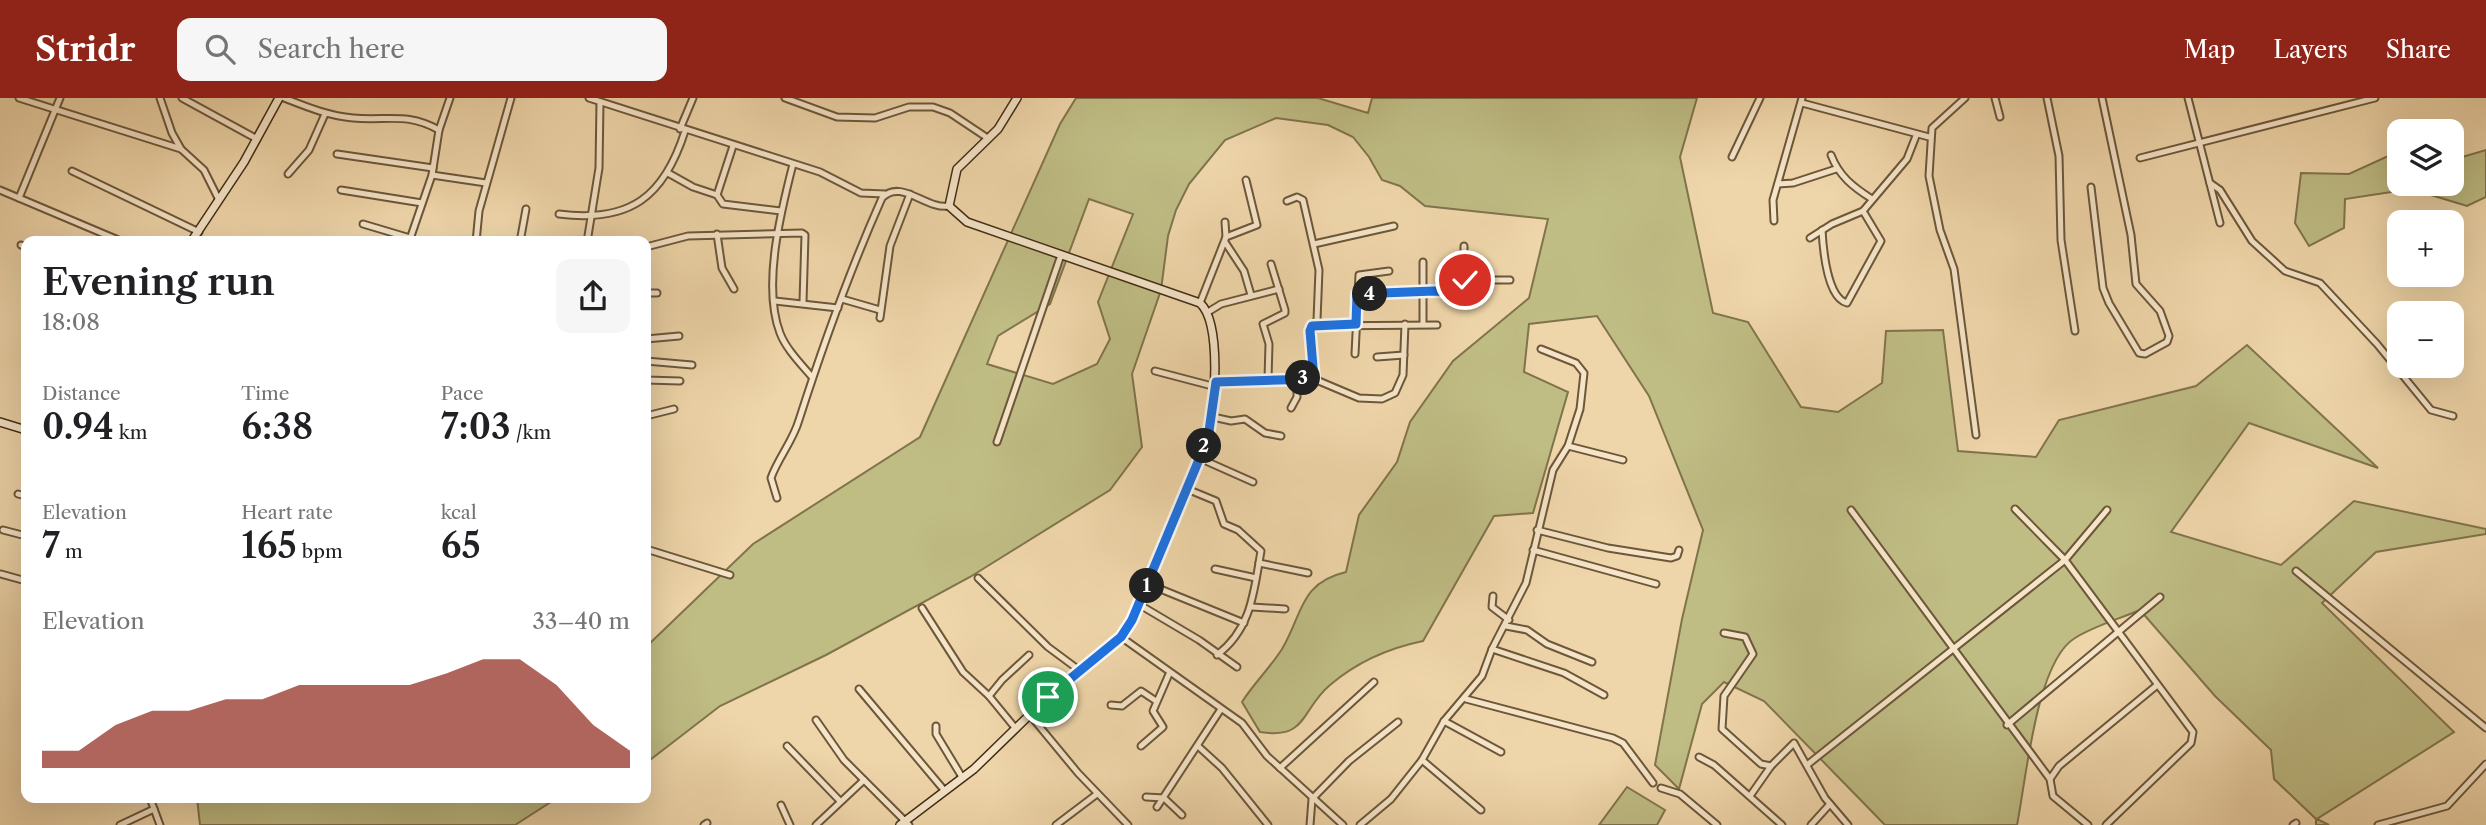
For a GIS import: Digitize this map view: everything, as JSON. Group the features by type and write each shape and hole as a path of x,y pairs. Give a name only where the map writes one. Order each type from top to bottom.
{"street":[{"path":"19,98 181,149"},
{"path":"19,198 60,98"},
{"path":"160,98 172,133 181,149 204,170 219,200"},
{"path":"182,98 257,139"},
{"path":"196,236 282,98 325,114 355,118 407,117 421,120 439,130"},
{"path":"411,236 432,171 439,130 450,98"},
{"path":"477,236 486,183 511,98"},
{"path":"589,98 820,172 861,193 885,194 901,191 929,205 949,206 967,222 1200,303 1208,312 1216,384 1213,418 1140,604 1121,637 1079,670 962,777 905,824 844,760 816,720"},
{"path":"559,214 593,215 640,204 652,195 668,173 692,98"},
{"path":"785,98 837,117 875,118 909,107 933,107 950,113 986,137"},
{"path":"949,206 957,169 986,137 998,129 1017,98"},
{"path":"1732,157 1760,98"},
{"path":"1965,98 1937,122 1929,137 1929,176 1940,230 1954,269 1976,435"},
{"path":"1995,98 2000,117"},
{"path":"2047,98 2059,156 2061,240 2075,331"},
{"path":"2091,187 2104,288 2109,303 2139,353 2145,354 2167,342 2169,336 2160,311 2136,284 2131,235 2102,98"},
{"path":"2188,98 2221,223"},
{"path":"2140,158 2375,98"},
{"path":"1774,221 1773,200 1802,101 1916,136 1929,137"},
{"path":"588,236 600,155 600,102"},
{"path":"288,174 309,150 325,114"},
{"path":"1810,238 1863,211 1907,159 1916,136"},
{"path":"717,195 733,146"},
{"path":"337,154 486,183"},
{"path":"1831,155 1836,169 1854,188 1872,199"},
{"path":"793,163 776,232 775,301 781,335 812,377"},
{"path":"1778,184 1793,183 1836,169"},
{"path":"72,171 199,232"},
{"path":"668,173 693,187 717,195 723,204 781,211"},
{"path":"1225,240 1257,225 1246,180"},
{"path":"2210,183 2220,190 2252,240 2285,271 2320,283 2386,354 2431,410 2453,416"},
{"path":"0,190 109,236"},
{"path":"341,190 422,203"},
{"path":"777,498 771,478 799,422 812,377 866,230 885,194"},
{"path":"880,318 890,246 910,194"},
{"path":"1287,201 1297,197 1303,200 1320,270 1317,320 1310,331 1314,379"},
{"path":"521,236 526,209"},
{"path":"1822,230 1822,249 1833,288 1840,299 1847,303 1881,241 1863,211"},
{"path":"1200,303 1225,240 1225,222"},
{"path":"362,224 398,236"},
{"path":"1314,244 1394,226"},
{"path":"651,245 674,238 717,234 776,232 805,235 803,302"},
{"path":"717,234 722,268 734,289"},
{"path":"1225,240 1244,271 1251,295"},
{"path":"1357,294 1423,294 1434,291 1457,294 1461,292 1465,280 1464,246"},
{"path":"997,442 1061,255"},
{"path":"1423,262 1423,324"},
{"path":"1268,379 1269,344 1262,328 1263,324 1285,313 1271,264"},
{"path":"1355,354 1357,294 1361,273 1389,271"},
{"path":"1465,280 1510,280"},
{"path":"1208,312 1221,304 1279,289"},
{"path":"651,293 657,293"},
{"path":"842,299 880,310"},
{"path":"775,301 838,308"},
{"path":"1155,371 1216,384 1268,379 1314,379 1359,398 1382,399 1395,393 1399,387 1405,324"},
{"path":"1312,326 1437,325"},
{"path":"651,339 679,336"},
{"path":"1360,825 1391,799 1422,760 1444,722 1466,699 1482,676 1492,649 1525,583 1553,470 1568,446 1580,409 1584,373 1576,363 1541,349"},
{"path":"1377,357 1404,355"},
{"path":"651,361 692,365"},
{"path":"1291,408 1297,397 1297,379"},
{"path":"651,380 680,382"},
{"path":"651,415 674,409"},
{"path":"1213,418 1231,421 1245,419 1265,433 1281,436"},
{"path":"0,422 21,428"},
{"path":"1568,446 1623,460"},
{"path":"1199,458 1253,482"},
{"path":"1187,489 1216,501 1224,524 1238,530 1260,548 1252,607 1244,623 1217,655"},
{"path":"2015,509 2065,560 2194,737 2191,743 2106,825"},
{"path":"1851,510 2007,725 2050,779 2053,796 2088,825"},
{"path":"1807,765 2065,560 2107,510"},
{"path":"2,530 21,535"},
{"path":"1537,530 1608,548 1671,558 1676,556 1679,550"},
{"path":"1533,550 1656,584"},
{"path":"651,551 730,575"},
{"path":"1259,563 1308,572"},
{"path":"1215,569 1256,578"},
{"path":"2296,571 2486,729"},
{"path":"1,574 21,580"},
{"path":"978,578 1048,647 1079,670"},
{"path":"1148,584 1244,623"},
{"path":"1493,596 1492,607 1507,622 1527,630 1547,644 1592,662"},
{"path":"2007,725 2160,597"},
{"path":"1140,604 1237,667"},
{"path":"1252,607 1285,609"},
{"path":"922,608 962,672 989,696 1016,729"},
{"path":"1724,634 1745,637 1753,654 1724,696 1722,729 1761,764 1771,766"},
{"path":"1121,637 1143,651 1169,674 1242,723 1280,768 1343,825"},
{"path":"1492,649 1564,673 1604,695"},
{"path":"989,696 1028,655"},
{"path":"1141,746 1163,727 1153,711 1169,674"},
{"path":"1280,768 1374,682"},
{"path":"2050,779 2059,765 2156,686"},
{"path":"859,689 944,790"},
{"path":"1111,705 1122,706 1141,691 1157,701"},
{"path":"1466,699 1613,738 1623,743 1653,783"},
{"path":"1157,807 1199,747 1221,709"},
{"path":"1030,715 1097,794 1128,825"},
{"path":"1310,825 1312,799 1349,761 1398,722"},
{"path":"1444,722 1501,752"},
{"path":"936,726 936,734 962,777"},
{"path":"1750,796 1771,766 1794,743 1814,782 1848,825"},
{"path":"787,746 840,801"},
{"path":"1199,747 1228,776 1268,825"},
{"path":"1699,757 1705,758 1782,825"},
{"path":"1422,760 1481,810"},
{"path":"2378,825 2447,806 2483,774 2486,764"},
{"path":"816,825 864,780"},
{"path":"1661,788 1680,794 1717,825"},
{"path":"1056,825 1097,794"},
{"path":"1146,797 1164,798 1182,815"},
{"path":"151,803 160,825"},
{"path":"781,804 790,825"},
{"path":"1811,825 1830,804"},
{"path":"120,825 154,809"}],"shaded area":[{"path":"1076,98 1318,98 1368,113 1372,98 1697,98 1680,157 1713,313 1748,322 1801,407 1838,412 1882,383 1886,331 1943,330 1958,451 2036,457 2059,420 2196,386 2247,345 2378,468 2249,423 2171,532 2281,565 2354,501 2486,529 2486,534 2376,552 2322,603 2454,732 2317,819 2329,825 2316,825 2316,819 2274,779 2271,750 2215,696 2140,610 2082,634 2062,651 2042,696 2017,825 1885,825 1764,701 1724,682 1702,704 1679,789 1655,765 1682,619 1703,530 1649,396 1597,316 1529,324 1524,372 1568,392 1533,513 1494,516 1423,641 1386,652 1351,669 1321,694 1296,727 1276,733 1260,732 1242,702 1282,649 1311,592 1331,577 1346,572 1359,515 1397,462 1410,422 1453,361 1529,298 1548,219 1425,206 1400,186 1382,180 1353,137 1328,125 1276,118 1225,140 1189,184 1176,210 1168,236 1161,290 1132,374 1142,447 1110,490 970,577 826,655 720,706 651,759 651,642 753,544 920,437 1060,124","holes":["1089,199 1133,214 1098,302 1110,339 1097,364 1053,384 987,364 998,336 1050,304"]},
{"path":"2486,150 2486,197 2467,206 2434,196 2464,196 2464,156"},
{"path":"2387,157 2387,193 2345,199 2344,228 2309,246 2295,223 2301,173 2349,174"},
{"path":"1627,787 1665,810 1657,825 1599,825"},
{"path":"198,803 549,803 515,825 200,825"}],"route":[{"path":"1048,697 1121,637 1132,620 1208,438 1213,418 1216,382 1314,379 1310,331 1312,326 1356,324 1357,294 1423,294 1434,291 1457,294 1461,292 1465,280"}]}
